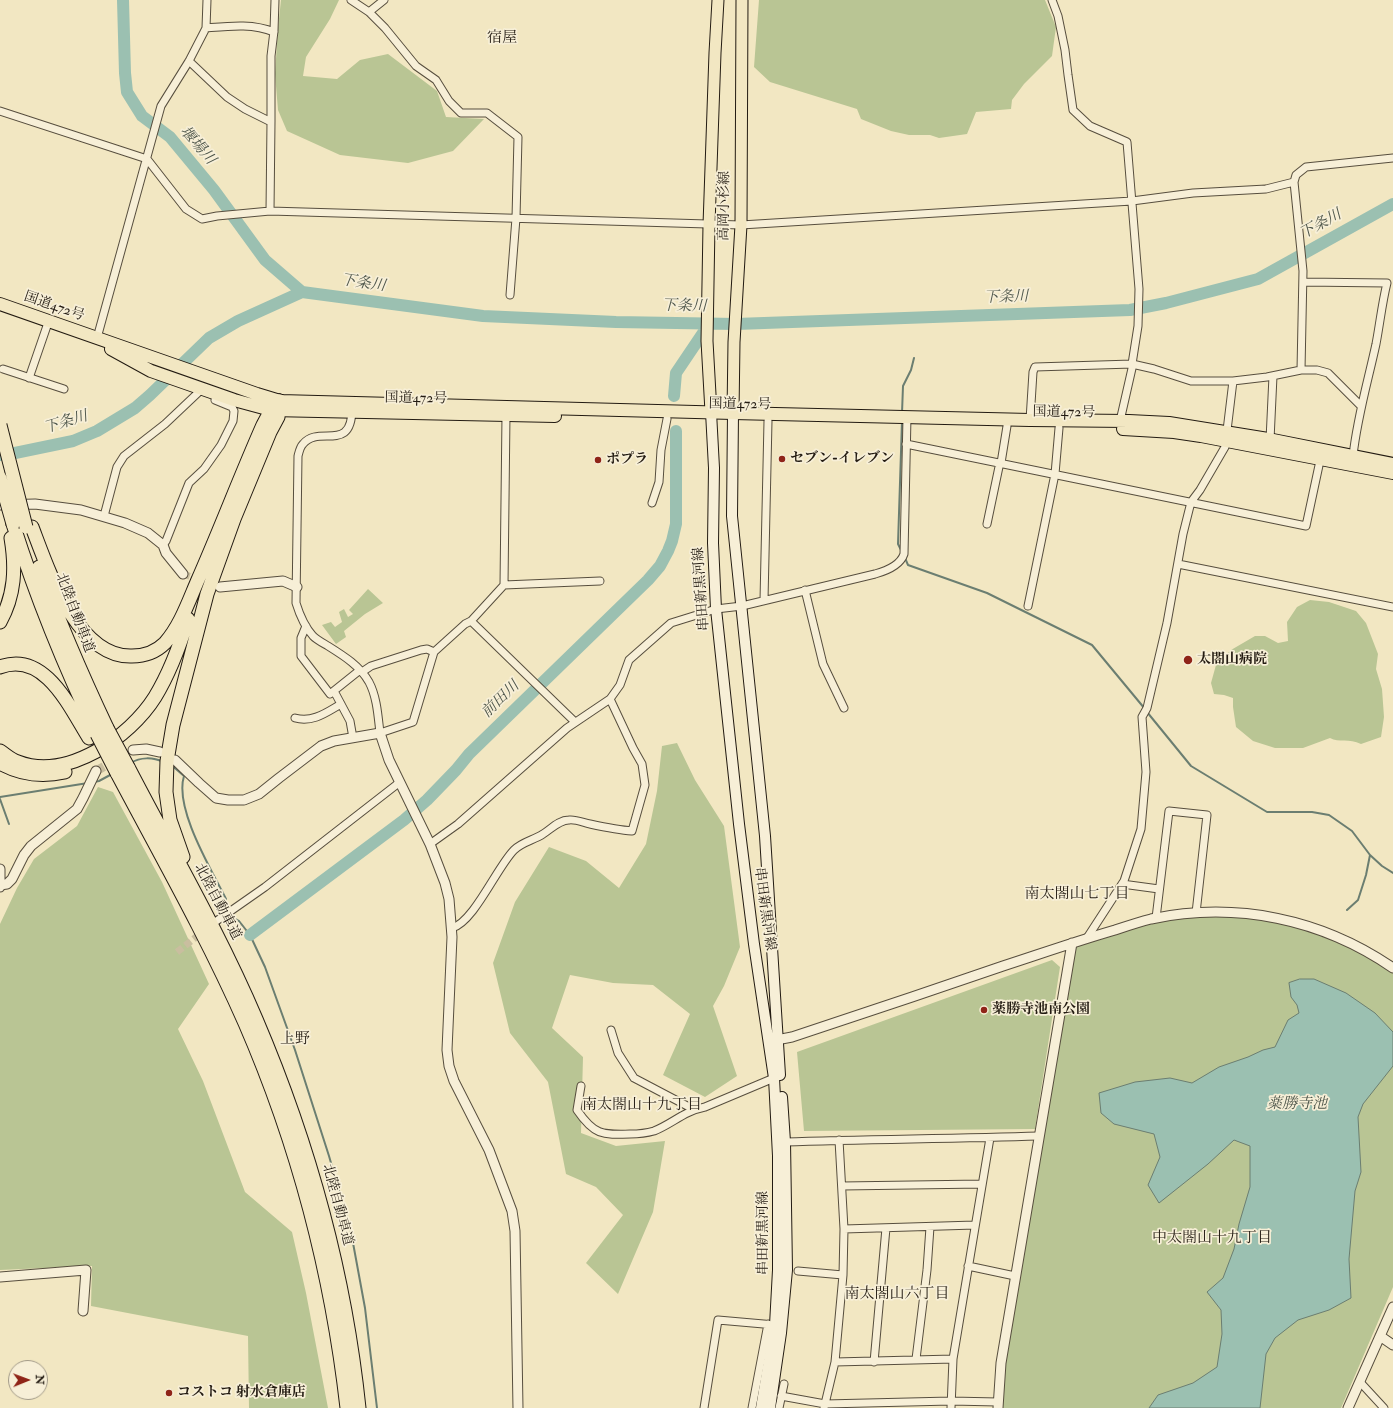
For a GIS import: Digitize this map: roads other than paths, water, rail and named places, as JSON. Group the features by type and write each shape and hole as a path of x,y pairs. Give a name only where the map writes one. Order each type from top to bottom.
{"highway":[{"name":"国道472号","path":"0,304 268,398 277,407"},
{"name":"国道472号","path":"97,338 112,350 151,370 218,394 277,407 907,420 1007,426 1130,429 1270,440 1393,473"},
{"path":"29,527 72,615 80,627 98,645 116,655 126,657 146,655 163,645 178,625 260,431 277,407"},
{"path":"0,763 16,771 34,775 61,773 74,770 96,761 121,745 143,725 166,695 178,668 277,407"},
{"name":"国道472号","path":"352,408 506,415 667,419 712,416"},
{"name":"国道472号","path":"733,416 768,421 1030,420 1169,423 1227,437 1321,454 1353,456 1393,464"},
{"name":"北陸自動車道","path":"0,425 11,525 58,650 76,692 119,772 226,982 245,1024 277,1105 302,1183 323,1263 339,1347 347,1408"},
{"name":"北陸自動車道","path":"6,477 29,527 58,617 87,686 98,733"},
{"path":"0,493 11,525 14,558 14,583 0,622"},
{"path":"0,751 19,763 41,766 53,765 88,756 123,734 145,711 162,684 186,626 203,568"},
{"path":"207,594 181,692 169,748 166,777 167,805 173,830 182,855 245,989 256,1019"},
{"path":"0,667 22,664 39,670 98,733 119,772"},
{"name":"北陸自動車道","path":"119,772 216,933 256,1019 288,1099 326,1223 344,1302 359,1408"}],"main road":[{"name":"高岡小杉線","path":"712,416 707,340 709,225 718,0"},
{"name":"高岡小杉線","path":"733,416 734,342 740,225 742,0"},
{"name":"串田新黒河線","path":"712,416 714,468 713,543 716,609 739,824 754,944 773,1040 785,1142 786,1270 781,1333 770,1408"},
{"name":"串田新黒河線","path":"733,416 732,516 765,836 778,1156 778,1270 761,1408"}],"street":[{"path":"97,338 161,106 189,61 206,28 207,0"},
{"path":"270,211 272,100 270,80 275,0"},
{"path":"351,0 370,12 416,66 436,80 449,101 461,113 487,113 518,137 516,218 510,295"},
{"path":"370,12 384,0"},
{"path":"1052,0 1058,16 1065,50 1073,110 1090,126 1127,142 1139,289 1138,326 1120,421"},
{"path":"206,28 240,25 267,29 274,32"},
{"path":"189,61 227,97 245,109 271,122"},
{"path":"0,111 147,159 186,209 202,219 270,211 740,225 1132,201 1193,193 1266,189 1294,182"},
{"path":"1301,370 1304,282 1294,182 1296,174 1306,167 1393,158"},
{"path":"1304,282 1387,283 1355,435 1353,456"},
{"path":"29,378 49,320"},
{"path":"1030,420 1033,372 1035,367 1132,364 1154,369 1191,381 1233,381 1273,376 1301,370 1317,370 1328,373 1362,406"},
{"path":"3,369 64,390"},
{"path":"1270,440 1273,376"},
{"path":"1087,938 1122,884 1141,829 1146,772 1142,717 1148,708 1167,623 1183,534 1191,502 1225,447 1233,381"},
{"path":"104,516 117,466 124,456 165,424 197,387"},
{"path":"163,545 166,541 189,483 204,469 222,445 233,421 234,411 232,407 215,400 218,394"},
{"path":"352,408 349,426 343,432 333,436 311,438 303,444 300,449 298,456 296,604 300,615 314,637 347,658 361,671 370,683 375,698 380,733 389,760 430,844 445,883 448,894 452,928 447,1050 449,1066 454,1081 489,1150 512,1211 516,1231 518,1408"},
{"path":"175,760 216,798 244,800 259,794 321,746 334,741 380,733 413,722 434,652 465,624 471,621 504,585 506,415"},
{"path":"652,503 659,482 661,450 667,419"},
{"path":"430,844 458,824 519,769 575,722 610,699 620,685 629,660 671,623 716,609 742,606 887,571 899,562 903,558 904,554 907,420"},
{"path":"764,600 768,421"},
{"path":"986,524 1007,426"},
{"path":"1028,606 1055,474 1059,428"},
{"path":"906,444 1306,526 1321,454"},
{"path":"0,506 35,504 81,510 125,522 148,533 163,545 166,553 184,574"},
{"path":"1178,564 1393,607"},
{"path":"220,587 283,581 297,587"},
{"path":"504,585 600,581"},
{"path":"805,590 823,664 844,708"},
{"path":"471,621 575,722"},
{"path":"306,626 301,638 300,656 330,694 361,671 371,666 421,650 427,649 434,652"},
{"path":"334,691 350,721 353,738"},
{"path":"452,928 458,926 473,910 514,850 529,840 542,835 563,821 571,819 615,830 632,832 645,785 642,764 610,699"},
{"path":"295,718 319,718 341,704"},
{"path":"133,750 146,749 160,752"},
{"path":"0,869 0,886 7,884 12,879 24,855 31,846 76,809 96,771"},
{"path":"215,922 265,887 400,782"},
{"path":"1156,918 1169,811 1207,815 1196,914"},
{"path":"1122,884 1160,889"},
{"path":"773,1040 800,1035 1087,938 1156,918 1216,912 1279,918 1317,929 1340,938 1372,953 1393,968"},
{"path":"781,1396 825,1406 998,1405 1001,1363 1072,943"},
{"path":"611,1030 618,1053 634,1078 693,1110"},
{"path":"581,1086 577,1110 586,1123 601,1133 610,1135 654,1131 693,1110 705,1107 774,1078"},
{"path":"785,1142 1039,1136"},
{"path":"951,1405 953,1359 990,1138"},
{"path":"825,1406 835,1362 842,1275 844,1229 840,1140"},
{"path":"842,1186 982,1184"},
{"path":"844,1229 975,1225"},
{"path":"916,1359 927,1270 930,1227"},
{"path":"874,1362 886,1228"},
{"path":"968,1266 1015,1276"},
{"path":"0,1277 86,1270 84,1311"},
{"path":"798,1271 842,1275"},
{"path":"1348,1408 1393,1307"},
{"path":"704,1408 718,1320 772,1324 752,1408"},
{"path":"1380,1336 1393,1345"},
{"path":"835,1362 953,1359"},
{"path":"1360,1382 1384,1408"},
{"path":"779,1408 784,1384"}],"water":[{"name":"薬勝寺池","path":"1300,979 1314,979 1346,993 1375,1013 1393,1032 1393,1066 1363,1104 1358,1117 1361,1172 1355,1191 1349,1259 1351,1298 1329,1310 1298,1320 1275,1338 1266,1354 1260,1408 1149,1408 1158,1395 1193,1383 1217,1367 1222,1334 1221,1310 1207,1292 1223,1278 1234,1249 1239,1224 1250,1187 1250,1146 1234,1140 1208,1164 1159,1203 1148,1185 1160,1157 1154,1134 1114,1124 1101,1113 1099,1093 1135,1082 1170,1078 1192,1083 1219,1067 1263,1050 1275,1047 1288,1020 1299,1013 1297,1005 1291,997 1289,983"}],"waterway":[{"name":"堰場川","path":"123,0 127,92 142,116 170,137 214,190 265,260 302,292"},
{"name":"下条川","path":"0,455 73,441 97,431 135,408 209,338 238,321 302,292 483,316 616,322 736,324 1130,310 1166,303 1258,279 1393,204"},
{"name":"前田川","path":"674,396 676,373 709,324"},
{"path":"902,413 903,386 911,370 914,358"},
{"path":"902,421 898,544 902,552"},
{"name":"前田川","path":"250,935 404,820 427,800 469,754 648,580 660,566 672,541 676,524 676,431"},
{"path":"905,558 908,565 987,593 1092,645 1145,709"},
{"path":"1147,712 1191,766 1267,812 1312,812 1329,815 1352,831 1370,855"},
{"path":"131,763 147,758 163,762"},
{"path":"172,766 184,776 182,789 184,804 189,821 203,855 226,899 226,912"},
{"path":"94,782 112,774"},
{"path":"0,797 88,783"},
{"path":"0,799 9,824"},
{"path":"1347,910 1358,900 1366,875 1370,855 1382,866 1393,873"},
{"path":"229,915 239,921 250,935 265,967 295,1050 329,1156 351,1232 365,1308 377,1408"}],"tunnel":[{"path":"183,574 201,580"},
{"path":"96,771 133,750"},
{"path":"177,952 204,931"}],"place":[{"name":"セブン-イレブン","path":"782,459"},
{"name":"ポプラ","path":"598,460"},
{"name":"太閤山病院","path":"1188,660"},
{"name":"薬勝寺池南公園","path":"984,1010"},
{"name":"コストコ 射水倉庫店","path":"169,1393"}],"district":[{"name":"宿屋","path":"502,39"},
{"name":"南太閤山七丁目","path":"1077,895"},
{"name":"上野","path":"295,1040"},
{"name":"南太閤山十九丁目","path":"642,1106"},
{"name":"中太閤山十九丁目","path":"1212,1239"},
{"name":"南太閤山六丁目","path":"897,1295"}]}
